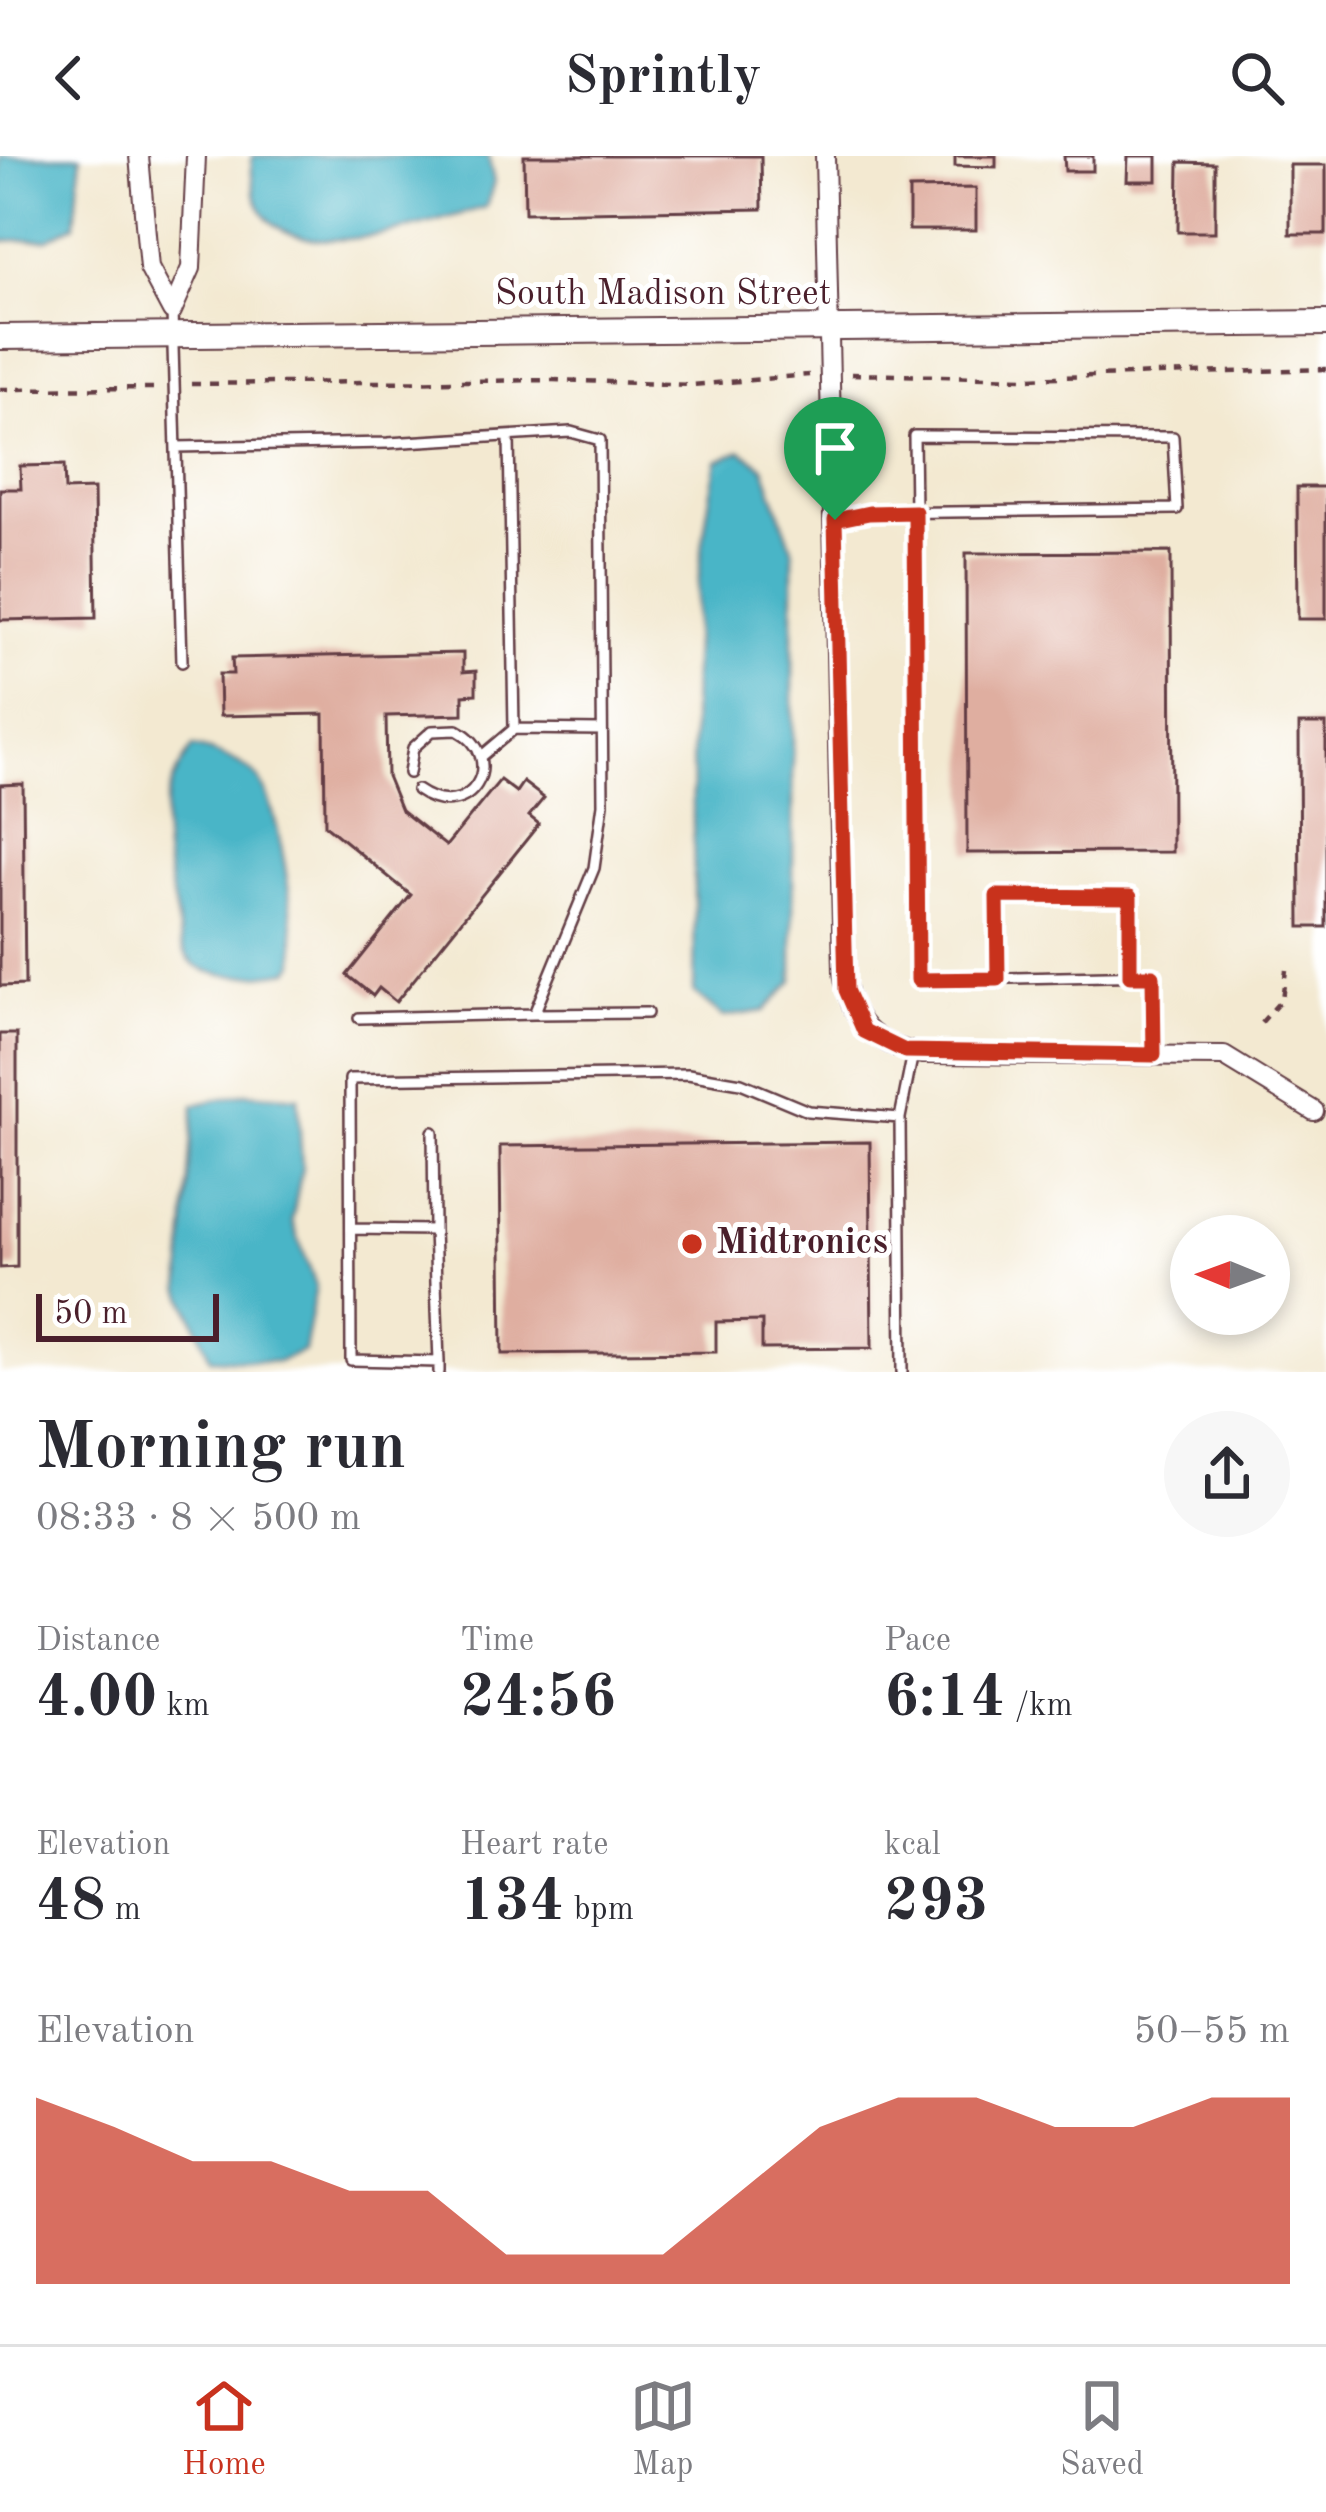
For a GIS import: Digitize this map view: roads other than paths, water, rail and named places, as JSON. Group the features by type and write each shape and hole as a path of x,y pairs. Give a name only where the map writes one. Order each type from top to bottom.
{"street":[{"path":"139,156 149,268 172,323"},
{"path":"172,323 191,268 196,156"},
{"path":"825,156 843,972 864,1031 913,1052 1223,1056 1313,1111"},
{"name":"South Madison Street","path":"0,338 172,323 831,330 1326,323"}],"lane":[{"path":"172,323 182,662"},
{"path":"176,447 571,432 600,440 603,804 594,868 534,1014"},
{"path":"835,520 869,513 915,512 1177,509 1173,436 914,436 915,512 918,980 1153,976 1154,1055"},
{"path":"509,437 514,729"},
{"path":"482,756 514,729 602,730"},
{"path":"410,773 413,748 432,731 457,730 468,736 482,756 480,780 464,797 442,802 417,790"},
{"path":"998,979 997,896 1130,897 1130,976"},
{"path":"359,1018 647,1013"},
{"path":"902,1372 900,1118 913,1052"},
{"path":"433,1132 439,1367 351,1360 350,1079 688,1074 740,1083 808,1112 900,1118"},
{"path":"350,1229 434,1230"}],"water":[{"path":"0,156 81,156 75,224 48,239 0,241"},
{"path":"252,156 488,156 494,182 486,207 378,235 338,240 303,237 274,224 256,198"},
{"path":"741,451 764,467 793,551 793,981 764,1011 723,1017 694,993 693,661 697,595 717,461"},
{"path":"193,747 240,764 263,786 278,834 293,922 295,964 289,971 218,974 191,962 184,950 164,829 171,788"},
{"path":"246,1093 298,1097 302,1168 292,1221 316,1286 304,1351 278,1362 210,1358 181,1289 194,1105"}],"place":[{"name":"Midtronics","path":"692,1244"}]}
